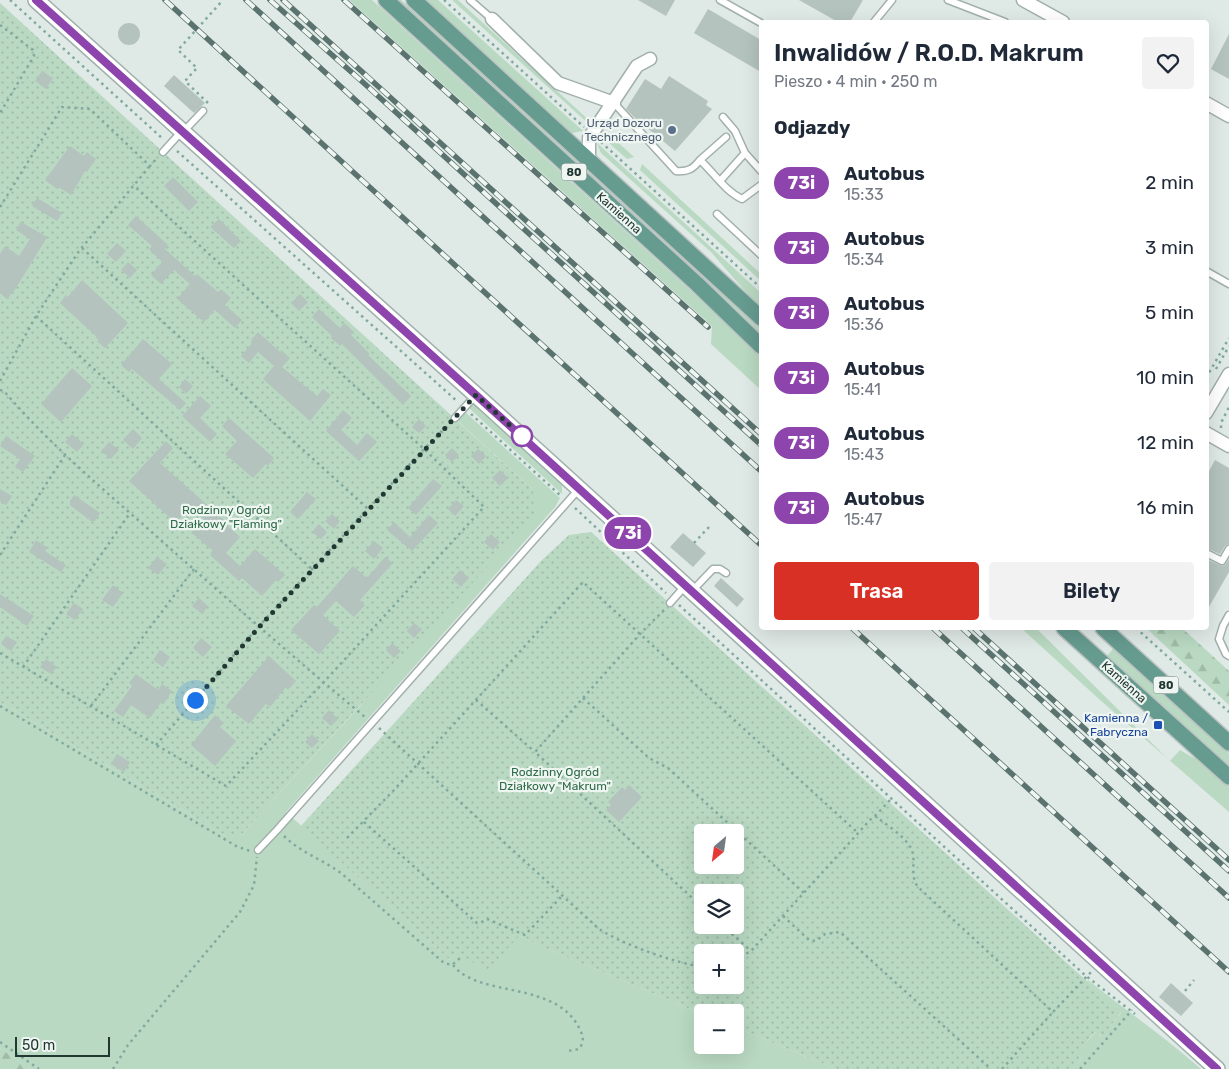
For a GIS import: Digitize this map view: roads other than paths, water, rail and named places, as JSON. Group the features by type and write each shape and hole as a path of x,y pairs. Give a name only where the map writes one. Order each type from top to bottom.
{"main road":[{"name":"Kamienna","path":"386,0 697,284 759,344"},
{"name":"Kamienna","path":"414,0 759,316"},
{"name":"Kamienna","path":"1067,630 1229,777"},
{"name":"80","path":"1105,630 1229,743"}],"street":[{"path":"36,0 476,395 1100,962 1136,1005 1217,1069"},
{"path":"1024,0 1059,20"},
{"path":"492,19 558,83 614,103"},
{"path":"589,161 589,138 637,66 650,59"},
{"path":"1209,105 1229,116"},
{"path":"568,141 589,138"},
{"path":"1209,408 1229,374"},
{"path":"1209,434 1227,440"}],"lane":[{"path":"470,0 492,19"},
{"path":"720,0 759,22"},
{"path":"948,0 999,20"},
{"path":"876,20 890,1"},
{"path":"614,103 676,171 684,172 692,169 726,137"},
{"path":"163,152 203,111"},
{"path":"723,117 735,131 745,153 759,169"},
{"path":"720,181 745,153"},
{"path":"700,160 732,194 742,199 759,186"},
{"path":"717,214 759,253"},
{"path":"1209,273 1229,284"},
{"path":"455,418 476,395"},
{"path":"258,850 579,489"},
{"path":"1209,554 1222,561 1229,549"},
{"path":"672,601 714,569 720,569 726,573"},
{"path":"1229,615 1222,626 1218,639 1229,656"}],"railway":[{"path":"165,0 759,543"},
{"path":"246,0 759,469"},
{"path":"270,0 759,443"},
{"path":"283,0 759,432"},
{"path":"344,0 708,327"},
{"path":"854,630 1229,972"},
{"path":"935,630 1229,898"},
{"path":"964,630 1229,871"},
{"path":"976,630 1229,860"}],"place":[{"name":"Urząd Dozoru Technicznego","path":"672,130"},
{"name":"Kamienna / Fabryczna","path":"1158,725"}],"park label":[{"name":"Rodzinny Ogród Działkowy \"Flaming\"","path":"226,517"},
{"name":"Rodzinny Ogród Działkowy \"Makrum\"","path":"555,779"}]}
